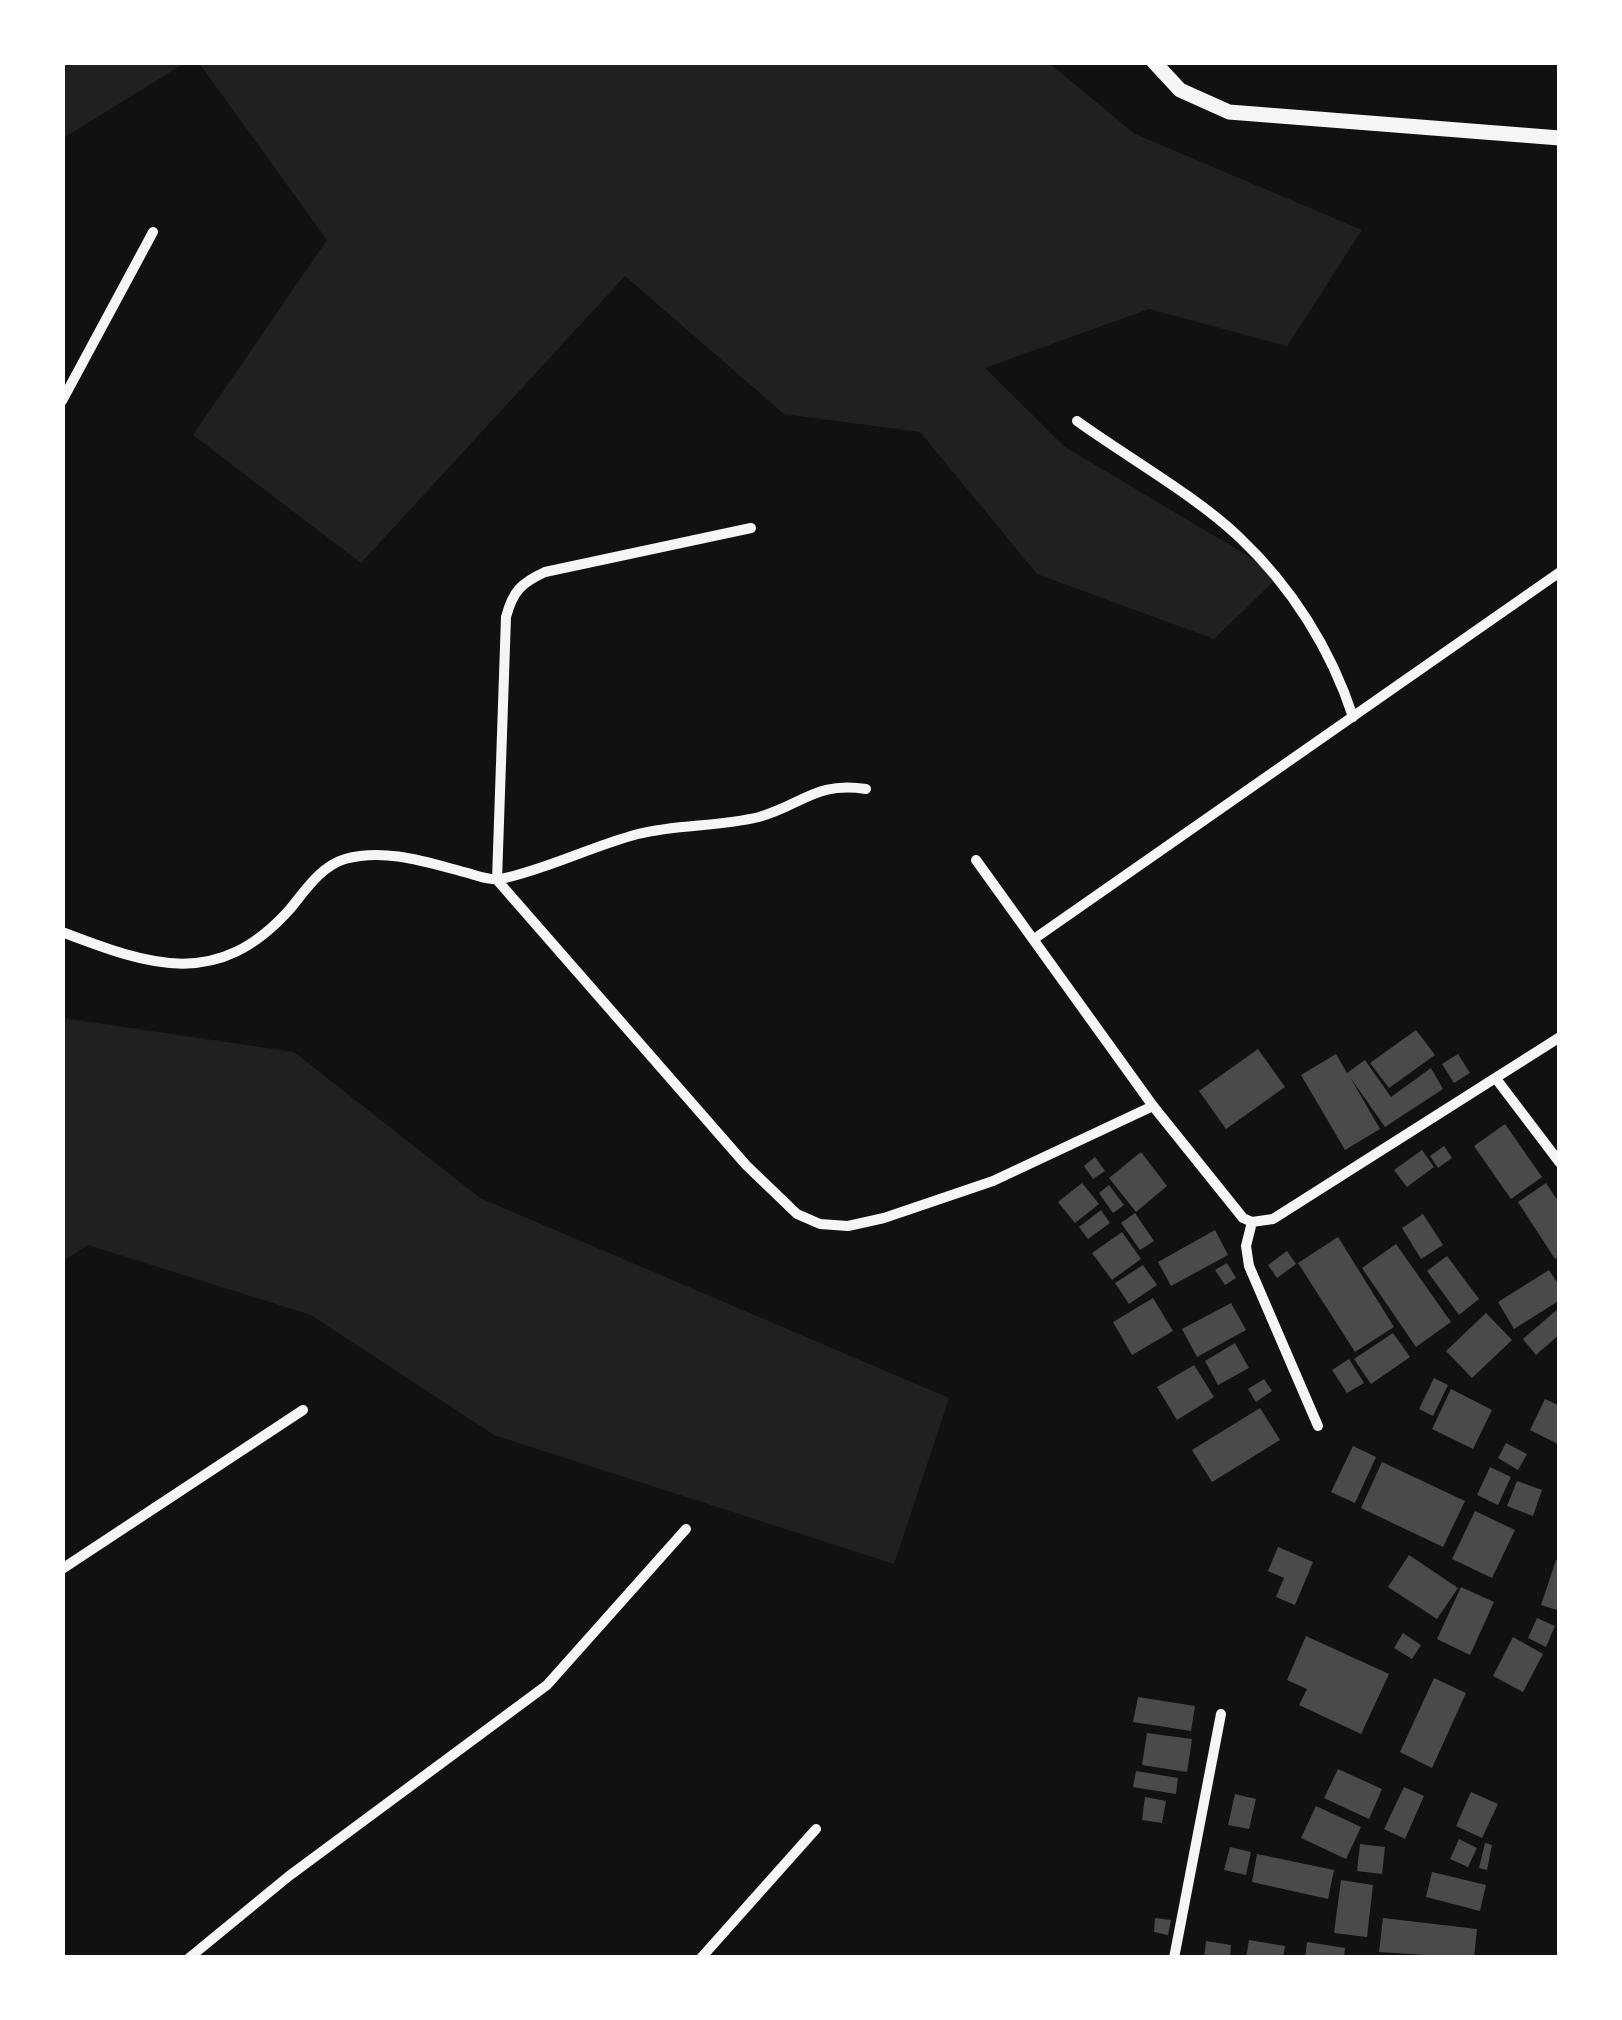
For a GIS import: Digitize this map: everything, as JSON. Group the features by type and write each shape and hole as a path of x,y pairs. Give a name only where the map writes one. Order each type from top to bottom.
{"street":[{"path":"1154,62 1180,90 1229,112 1560,138"},
{"path":"62,402 153,232"},
{"path":"1078,421 1238,536 1279,582 1328,651 1352,717"},
{"path":"751,528 545,572 523,582 512,595 506,617 497,880 746,1165 797,1214 820,1224 848,1226 884,1218 993,1181 1153,1106"},
{"path":"1034,939 1560,572"},
{"path":"62,932 140,962 184,964 244,951 281,919 322,872 350,858 405,856 497,880 638,834 763,816 832,786 866,789"},
{"path":"976,860 1153,1106 1244,1218 1252,1222 1273,1218 1560,1037"},
{"path":"1497,1080 1560,1163"},
{"path":"1252,1222 1246,1246 1249,1266 1318,1426"},
{"path":"62,1568 303,1410"},
{"path":"189,1958 289,1876 547,1685 686,1529"},
{"path":"1174,1958 1222,1714"},
{"path":"701,1958 816,1829"}],"shaded area":[{"path":"63,62 185,62 185,63 63,138"},
{"path":"199,63 1049,63 1135,134 1362,230 1287,346 1149,309 985,368 1065,447 1280,575 1214,639 1037,574 920,432 784,414 625,276 361,563 193,435 327,240"},
{"path":"63,1018 294,1052 480,1198 949,1398 894,1564 494,1435 311,1315 88,1245 63,1261"}],"building":[{"path":"1416,1030 1435,1055 1389,1088 1370,1063"},
{"path":"1258,1049 1285,1087 1226,1129 1199,1091"},
{"path":"1336,1054 1347,1073 1365,1060 1391,1097 1431,1068 1443,1089 1385,1127 1350,1077 1380,1129 1345,1150 1301,1075"},
{"path":"1458,1054 1470,1073 1454,1083 1442,1064"},
{"path":"1505,1124 1542,1177 1511,1199 1474,1146"},
{"path":"1444,1146 1452,1158 1438,1168 1430,1156"},
{"path":"1422,1150 1434,1167 1407,1187 1394,1170"},
{"path":"1141,1152 1167,1186 1136,1212 1109,1178"},
{"path":"1095,1157 1105,1171 1093,1179 1084,1166"},
{"path":"1082,1183 1099,1204 1075,1223 1058,1202"},
{"path":"1546,1183 1560,1204 1560,1255 1555,1259 1518,1202"},
{"path":"1109,1185 1124,1205 1113,1213 1099,1193"},
{"path":"1101,1210 1110,1223 1088,1239 1079,1227"},
{"path":"1135,1213 1154,1241 1140,1250 1121,1223"},
{"path":"1423,1214 1443,1245 1421,1259 1402,1228"},
{"path":"1215,1230 1228,1255 1171,1286 1158,1262"},
{"path":"1122,1232 1141,1259 1112,1280 1092,1253"},
{"path":"1338,1237 1394,1327 1355,1352 1298,1263"},
{"path":"1396,1244 1451,1322 1416,1347 1362,1268"},
{"path":"1287,1251 1296,1264 1277,1278 1268,1265"},
{"path":"1447,1256 1479,1299 1459,1315 1427,1271"},
{"path":"1227,1263 1236,1278 1225,1285 1215,1270"},
{"path":"1143,1265 1157,1285 1129,1304 1115,1283"},
{"path":"1549,1270 1560,1287 1560,1300 1514,1329 1498,1302"},
{"path":"1153,1298 1173,1331 1132,1355 1113,1322"},
{"path":"1231,1303 1246,1330 1197,1357 1182,1329"},
{"path":"1560,1307 1560,1334 1536,1355 1523,1339"},
{"path":"1486,1313 1512,1340 1472,1378 1446,1351"},
{"path":"1393,1333 1410,1357 1371,1384 1354,1359"},
{"path":"1235,1343 1249,1368 1218,1385 1205,1361"},
{"path":"1349,1359 1364,1383 1347,1393 1332,1370"},
{"path":"1194,1365 1214,1397 1177,1420 1157,1387"},
{"path":"1434,1378 1448,1385 1433,1416 1419,1409"},
{"path":"1264,1379 1272,1391 1256,1402 1248,1389"},
{"path":"1451,1389 1492,1410 1473,1449 1432,1429"},
{"path":"1545,1399 1560,1406 1560,1445 1530,1430"},
{"path":"1260,1408 1280,1440 1212,1482 1192,1450"},
{"path":"1506,1443 1527,1454 1518,1470 1498,1458"},
{"path":"1353,1446 1376,1457 1355,1503 1331,1492"},
{"path":"1382,1462 1465,1501 1443,1547 1361,1508"},
{"path":"1490,1467 1511,1477 1498,1505 1477,1495"},
{"path":"1517,1481 1542,1490 1533,1516 1507,1506"},
{"path":"1475,1511 1515,1530 1492,1578 1452,1559"},
{"path":"1278,1547 1313,1562 1295,1605 1276,1597 1284,1578 1268,1571"},
{"path":"1409,1555 1458,1588 1437,1619 1388,1587"},
{"path":"1556,1560 1560,1562 1560,1611 1541,1605"},
{"path":"1461,1587 1494,1602 1470,1655 1437,1639"},
{"path":"1537,1618 1555,1626 1546,1647 1528,1638"},
{"path":"1403,1633 1421,1645 1412,1659 1394,1648"},
{"path":"1306,1636 1389,1674 1361,1734 1299,1705 1307,1689 1287,1680"},
{"path":"1513,1637 1543,1654 1523,1692 1493,1676"},
{"path":"1434,1678 1466,1693 1432,1768 1400,1752"},
{"path":"1138,1697 1195,1706 1191,1731 1133,1722"},
{"path":"1147,1733 1192,1739 1187,1772 1142,1765"},
{"path":"1338,1769 1382,1789 1369,1819 1324,1798"},
{"path":"1136,1771 1178,1778 1176,1794 1133,1787"},
{"path":"1404,1787 1424,1796 1405,1839 1384,1829"},
{"path":"1471,1792 1498,1804 1482,1838 1456,1826"},
{"path":"1235,1794 1256,1799 1249,1829 1228,1825"},
{"path":"1145,1797 1166,1801 1162,1823 1142,1820"},
{"path":"1316,1806 1361,1827 1346,1859 1301,1838"},
{"path":"1459,1839 1477,1848 1468,1867 1450,1859"},
{"path":"1485,1843 1492,1845 1487,1870 1479,1868"},
{"path":"1360,1844 1385,1847 1382,1874 1357,1871"},
{"path":"1230,1847 1251,1852 1246,1875 1224,1870"},
{"path":"1257,1854 1334,1870 1328,1899 1252,1882"},
{"path":"1432,1872 1486,1885 1480,1911 1426,1897"},
{"path":"1341,1880 1373,1885 1367,1937 1334,1933"},
{"path":"1155,1918 1171,1920 1168,1935 1154,1932"},
{"path":"1383,1918 1477,1929 1474,1958 1379,1952"},
{"path":"1249,1940 1285,1946 1283,1958 1246,1958"},
{"path":"1206,1941 1231,1945 1230,1958 1204,1958"},
{"path":"1307,1942 1345,1948 1344,1958 1305,1958"}]}
